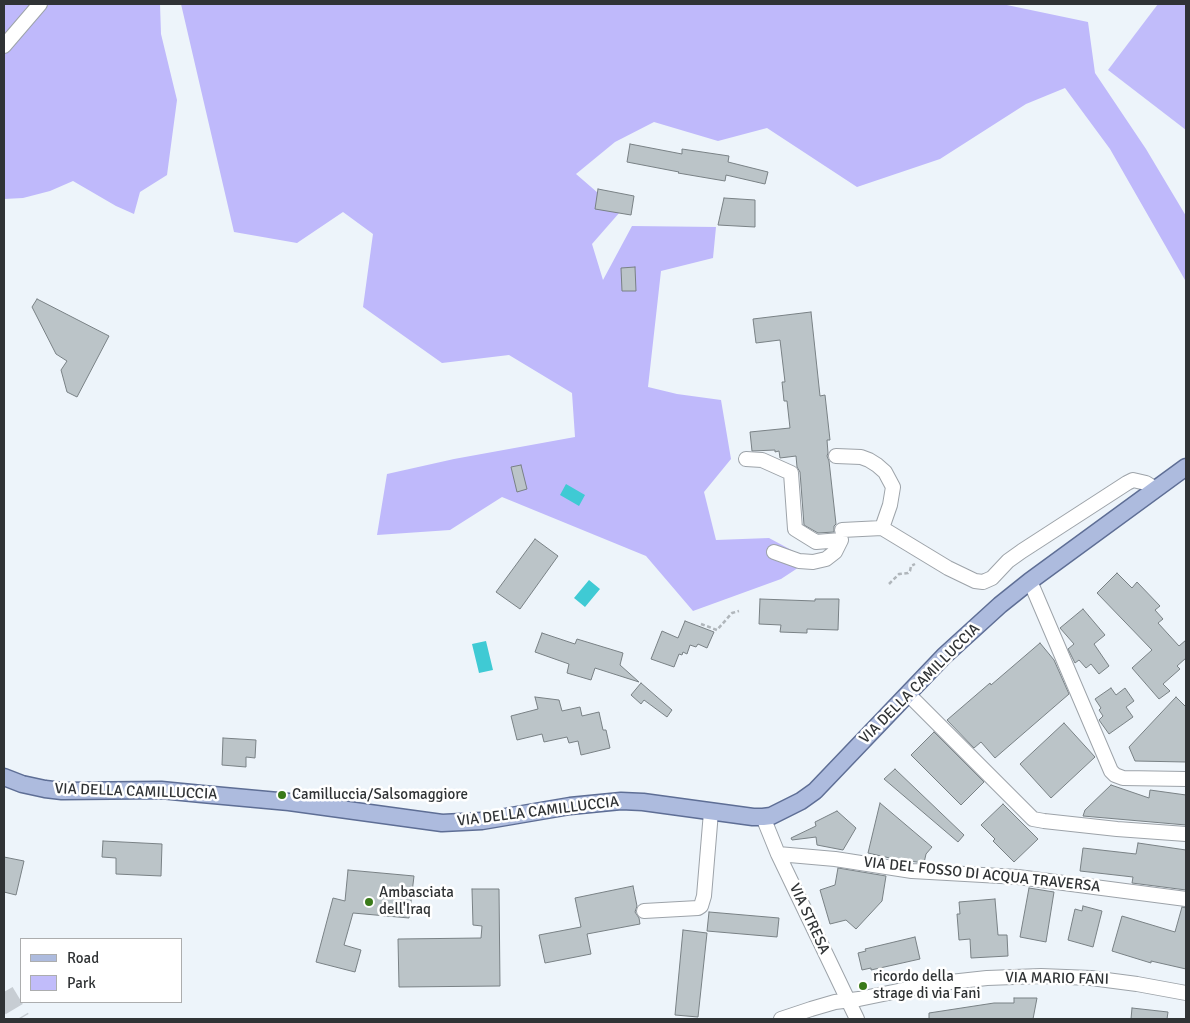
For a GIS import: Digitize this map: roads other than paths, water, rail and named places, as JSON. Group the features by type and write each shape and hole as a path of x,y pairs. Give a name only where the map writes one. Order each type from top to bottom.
{"main road":[{"name":"VIA DELLA CAMILLUCCIA","path":"4,777 22,784 62,791 161,790 289,802 442,823 482,821 570,806 621,800 711,812 762,817 771,816 816,791 944,656 1000,605 1186,467"}],"street":[{"path":"4,46 40,4"},
{"path":"836,456 861,457 877,465 885,472 893,487 890,505 882,528"},
{"path":"746,459 762,460 791,473 795,529 816,542 841,540 835,552 826,559 814,562 799,562 774,552"},
{"path":"842,530 882,528 948,568 975,581 983,582 992,578 1008,561 1022,551 1126,483 1133,480 1146,483 1156,489"},
{"path":"1030,581 1111,771 1123,778 1186,779"},
{"path":"908,694 1036,820 1186,834"},
{"path":"644,911 698,908 701,906 704,896 711,812"},
{"name":"VIA STRESA","path":"762,817 857,1019"},
{"name":"VIA DEL FOSSO DI ACQUA TRAVERSA","path":"778,854 835,858 912,871 1018,877 1186,899"},
{"name":"VIA MARIO FANI","path":"781,1019 817,1007 918,986 987,978 1041,976 1104,979 1186,993"}],"water":[{"path":"566,484 585,495 579,506 560,495"},
{"path":"589,580 600,589 585,607 574,598"},
{"path":"486,641 493,670 479,673 472,644"}],"tunnel":[{"path":"4,992 20,1019"}],"place":[{"name":"Camilluccia/Salsomaggiore","path":"282,795"},
{"name":"Ambasciata dell'Iraq","path":"369,902"},
{"name":"ricordo della strage di via Fani","path":"863,986"}]}
